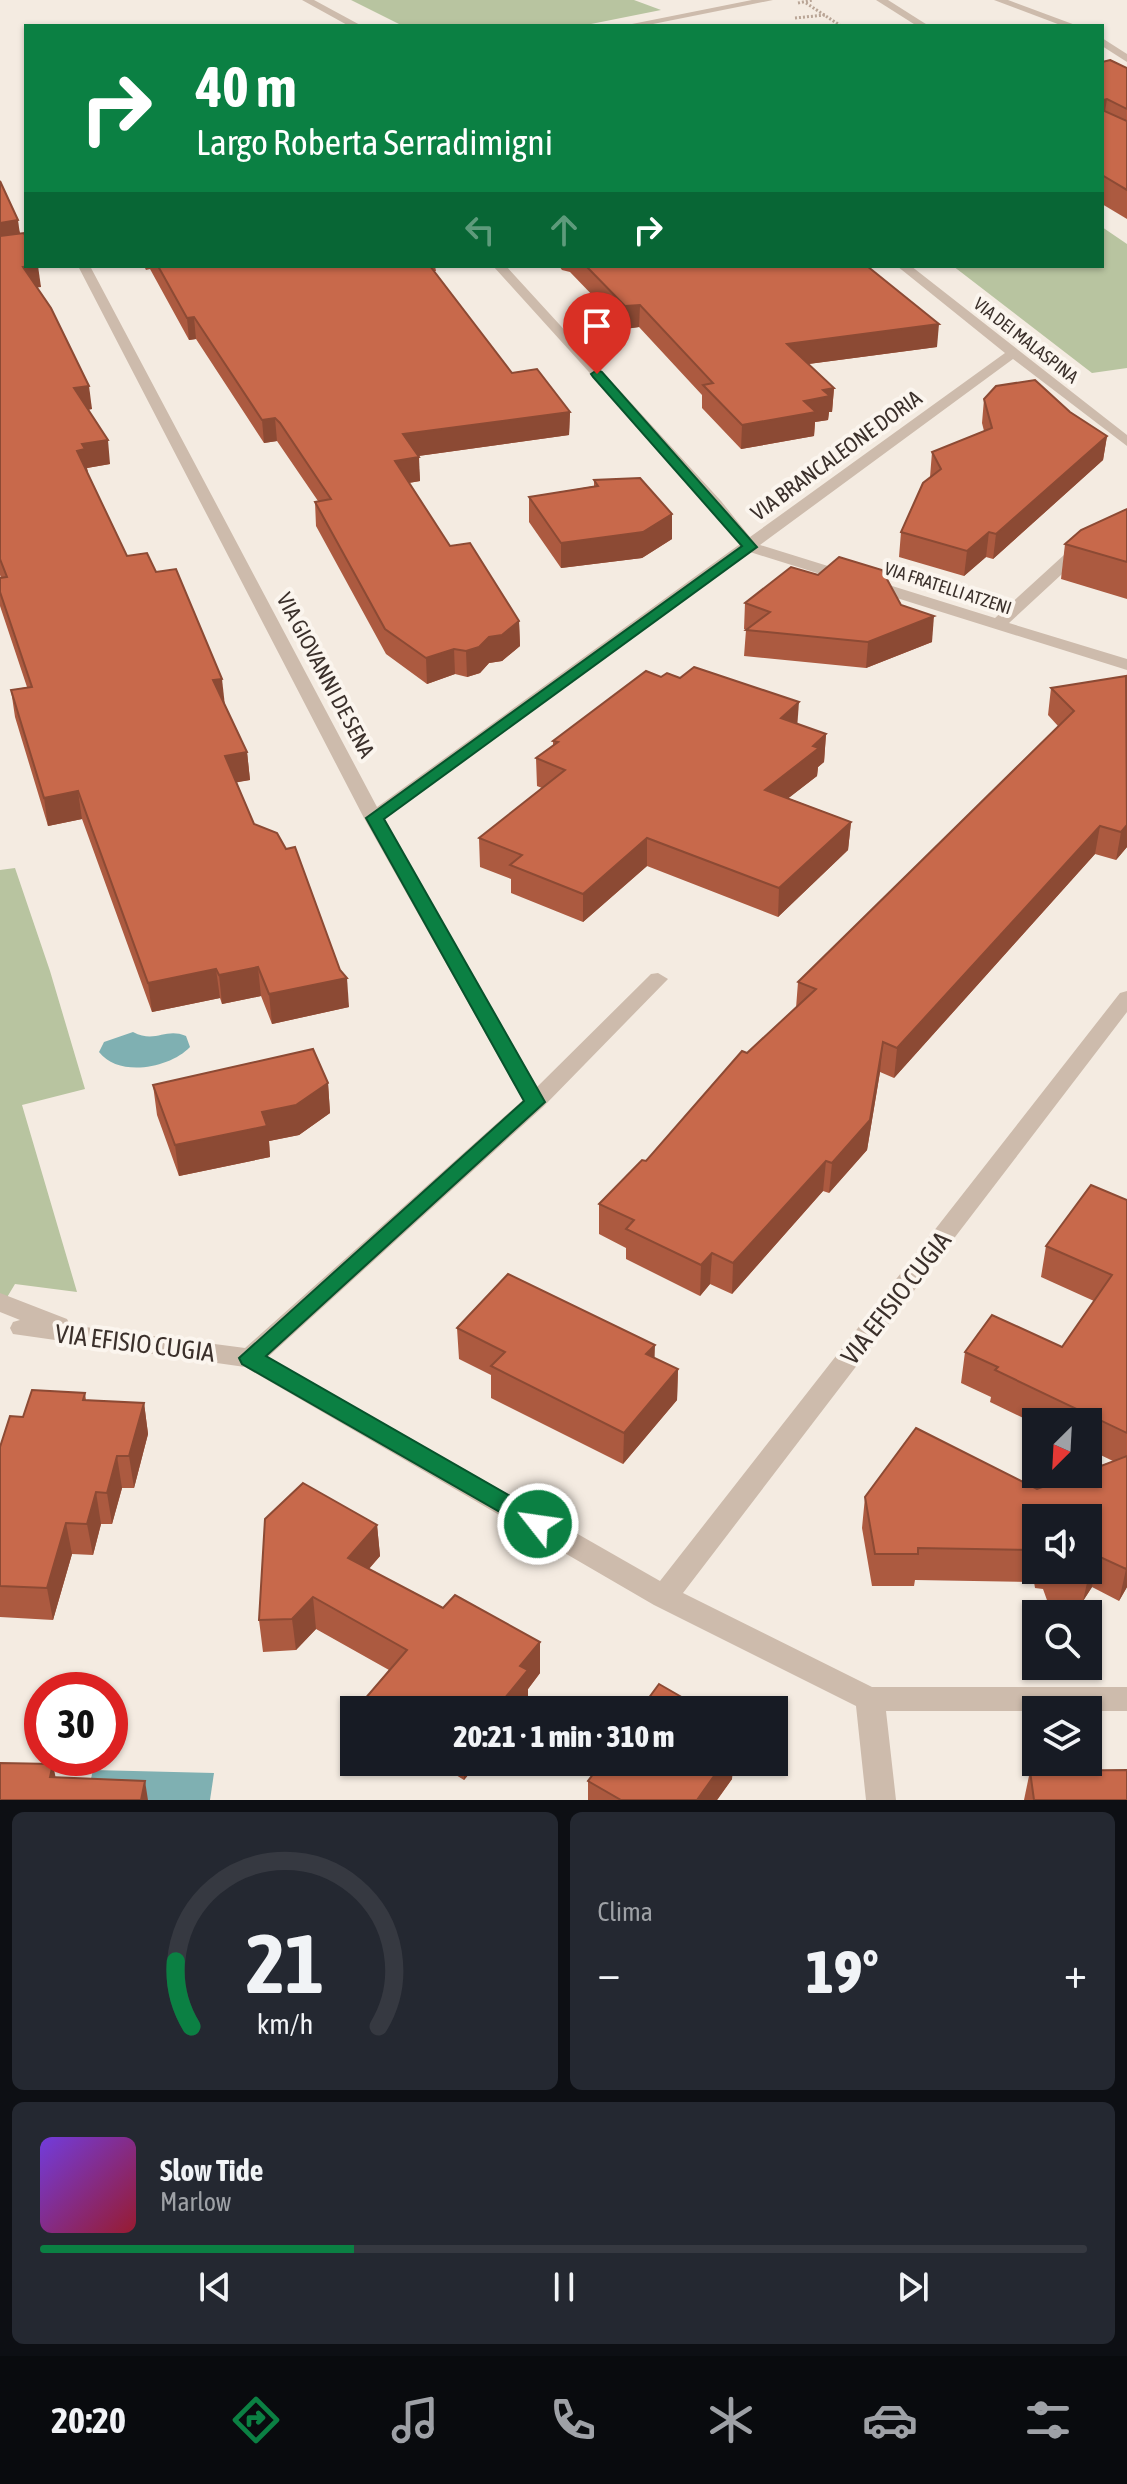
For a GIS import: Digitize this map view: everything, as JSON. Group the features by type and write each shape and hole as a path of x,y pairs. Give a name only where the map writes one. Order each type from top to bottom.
{"street":[{"path":"307,0 353,24"},
{"path":"638,24 768,0"},
{"path":"881,0 921,24"},
{"path":"999,0 1067,24"},
{"path":"1104,42 1127,59"},
{"name":"VIA GIOVANNI DE SENA","path":"85,268 374,818 535,1102"},
{"path":"501,268 705,493 750,547"},
{"name":"VIA DEI MALASPINA","path":"906,268 1127,442"},
{"name":"VIA BRANCALEONE DORIA","path":"374,818 1013,353"},
{"path":"997,625 1082,547 1127,517"},
{"name":"VIA FRATELLI ATZENI","path":"750,547 1127,665"},
{"path":"250,1358 535,1102 658,979"},
{"name":"VIA EFISIO CUGIA","path":"664,1597 1127,998"},
{"path":"0,1302 84,1336"},
{"name":"VIA EFISIO CUGIA","path":"22,1328 250,1358 664,1597 869,1699 1127,1699"},
{"path":"869,1699 881,1800"}],"path":[{"path":"802,0 838,24"}],"green space":[{"path":"351,0 634,0 661,10 591,24 399,24"},
{"path":"1104,228 1127,244 1127,368 1092,373 956,268 1104,268"},
{"path":"15,868 85,1089 22,1105 77,1292 15,1284 0,1309 0,870"}],"water":[{"path":"133,1032 148,1036 179,1034 186,1036 190,1047 170,1060 144,1067 119,1065 99,1052 104,1042"},
{"path":"128,1771 214,1773 210,1800 86,1800 92,1776 128,1776"}],"building":[{"path":"1110,60 1127,68 1127,109 1104,100 1104,62"},
{"path":"1104,111 1127,121 1127,190 1104,176"},
{"path":"0,181 18,220 0,223"},
{"path":"24,233 23,267 51,308 89,386 74,388 108,440 82,444 85,449 77,451 127,556 147,553 156,572 176,569 222,679 213,680 247,752 225,756 254,824 277,833 286,849 295,847 340,970 347,978 269,994 258,967 219,975 216,969 148,983 78,791 44,798 11,690 32,687 0,592 0,578 7,577 0,559 0,236"},
{"path":"159,268 432,268 512,373 537,369 570,412 403,434 419,457 395,461 450,546 470,543 519,621 502,635 489,637 479,647 466,651 454,649 426,658 385,629 315,502 331,499 280,423 275,418 262,420 194,317 187,318"},
{"path":"588,268 869,268 939,324 787,344 834,388 823,390 830,396 804,401 816,412 742,425 703,385 713,383 640,305 625,306"},
{"path":"1035,380 1070,412 1107,436 996,534 989,532 967,551 901,532 923,483 941,469 932,452 992,428 984,399 996,386"},
{"path":"640,478 672,514 643,532 561,543 529,497 598,486 594,480"},
{"path":"1127,509 1127,562 1065,544 1081,530"},
{"path":"839,557 882,570 901,605 934,616 868,642 746,630 770,612 745,603 791,567 818,575"},
{"path":"694,667 799,702 781,718 826,734 813,746 819,748 765,790 851,822 779,888 647,838 583,894 510,865 522,855 479,838 565,770 536,758 558,742 553,741 646,671 661,677 667,673 680,678"},
{"path":"1126,676 1127,825 1121,832 1100,826 897,1048 883,1042 870,1120 832,1163 826,1161 733,1263 712,1253 701,1265 626,1229 634,1220 599,1204 642,1160 646,1161 742,1051 747,1053 816,989 798,982 1074,711 1051,688"},
{"path":"313,1049 328,1083 296,1105 262,1112 267,1126 175,1145 153,1085"},
{"path":"1091,1185 1127,1200 1127,1433 1102,1421 1102,1408 1075,1408 965,1352 992,1315 1062,1347 1112,1275 1046,1246"},
{"path":"508,1274 655,1345 646,1354 678,1369 624,1433 491,1366 505,1352 457,1328"},
{"path":"32,1390 85,1393 83,1400 144,1403 129,1456 117,1456 107,1493 96,1492 87,1524 66,1523 47,1588 0,1586 0,1447 10,1416 23,1417"},
{"path":"916,1428 1022,1481 1022,1488 1102,1488 1102,1466 1127,1456 1127,1567 1102,1558 1102,1504 1022,1504 1022,1550 918,1548 918,1554 875,1554 865,1497"},
{"path":"303,1483 377,1525 348,1558 443,1608 455,1595 540,1642 520,1666 528,1670 507,1696 367,1696 407,1650 313,1597 292,1619 259,1620 265,1519"},
{"path":"659,1684 680,1696 650,1696"},
{"path":"0,1763 24,1763 24,1776 145,1781 141,1800 0,1800"},
{"path":"1102,1770 1127,1770 1127,1800 1034,1800 1031,1776 1102,1776"},
{"path":"592,1776 714,1776 697,1800 621,1800 588,1781"}],"route":[{"path":"538,1524 250,1358 535,1102 374,818 750,547 716,504 597,374"}]}
